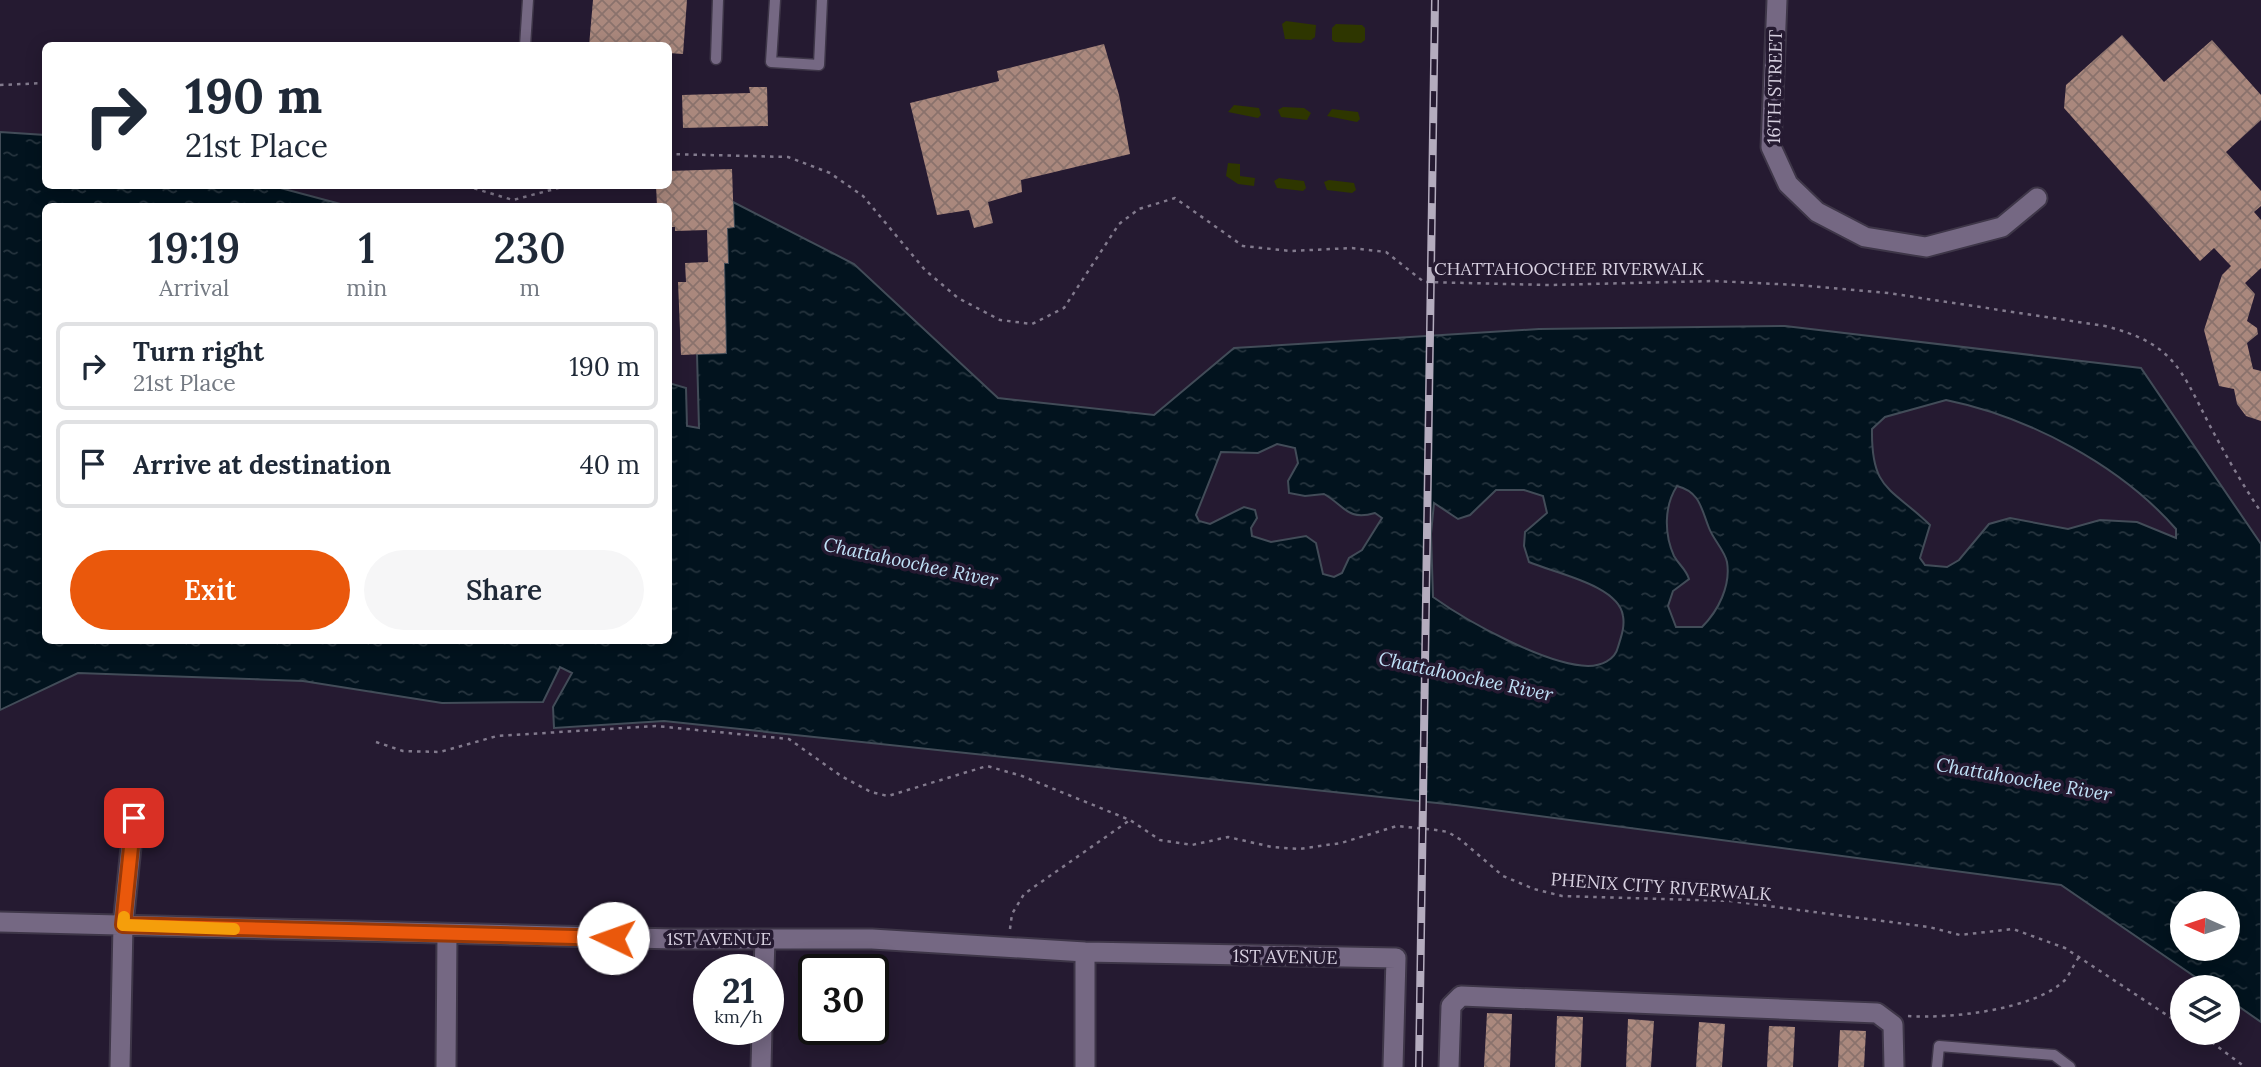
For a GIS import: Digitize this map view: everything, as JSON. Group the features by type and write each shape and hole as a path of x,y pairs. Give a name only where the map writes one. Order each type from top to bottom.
{"street":[{"name":"16TH STREET","path":"1777,0 1770,147 1788,184 1818,212 1865,237 1926,247 2002,227 2037,198"},
{"path":"120,1067 123,925 134,818"},
{"name":"1ST AVENUE","path":"0,922 447,934 872,940 1085,952 1396,958 1394,1067"},
{"path":"446,1067 447,934"},
{"path":"765,940 765,954"},
{"path":"1085,952 1085,1067"},
{"path":"1449,1067 1451,1006 1461,996 1877,1013 1893,1025 1894,1067"},
{"path":"761,1067 762,1045"}],"lane":[{"path":"525,42 528,0"},
{"path":"716,59 718,0"},
{"path":"775,0 771,62 819,65 822,0"},
{"path":"1937,1067 1939,1046 2054,1055 2070,1067"}],"path":[{"path":"0,85 42,83"},
{"name":"CHATTAHOOCHEE RIVERWALK","path":"672,154 788,157 830,173 863,195 925,270 958,298 1000,320 1032,324 1064,308 1119,224 1139,209 1175,198 1243,246 1291,251 1329,248 1386,252 1424,282 1536,285 1714,281 1797,285 1888,292 2105,327 2131,333 2151,343 2181,369 2230,463 2261,512"},
{"path":"476,189 513,200 555,189"},
{"name":"PHENIX CITY RIVERWALK","path":"376,741 403,751 440,752 497,736 656,726 789,739 841,776 871,792 888,796 987,766 1022,776 1130,820 1160,840 1182,844 1192,845 1228,837 1272,847 1299,849 1341,843 1397,826 1436,830 1448,832 1461,840 1503,876 1534,889 1562,896 1730,901 1929,927 1960,935 2013,929 2065,948 2170,1017"},
{"path":"1008,947 1012,914 1024,894 1130,820"},
{"path":"1877,1013 1934,1018 2005,1006 2044,994 2065,980 2079,957"},
{"path":"2215,1045 2245,1067"}],"green space":[{"path":"1286,21 1316,25 1315,37 1311,40 1285,39 1282,24"},
{"path":"1336,24 1362,25 1365,28 1365,40 1361,43 1335,42 1332,40 1332,28"},
{"path":"1234,105 1259,108 1261,115 1258,118 1228,112"},
{"path":"1283,107 1304,108 1311,113 1307,120 1281,117 1278,110"},
{"path":"1332,109 1358,112 1360,119 1357,122 1327,116"},
{"path":"1228,163 1240,164 1240,176 1255,178 1254,186 1238,184 1226,176"},
{"path":"1279,178 1304,181 1306,188 1303,191 1277,188 1274,181"},
{"path":"1329,180 1354,183 1356,190 1352,193 1327,190 1324,182"}],"water":[{"name":"Chattahoochee River","path":"0,132 42,135 42,189 284,189 337,203 42,203 42,644 672,644 672,384 686,388 687,426 699,428 697,354 726,353 724,263 728,263 727,228 734,227 733,202 854,264 998,398 1154,415 1234,348 1539,329 1785,326 2141,368 2261,544 2261,1022 2240,1007 2240,975 2192,975 2172,961 2240,961 2240,891 2170,891 2170,960 2061,885 1456,805 664,721 554,728 553,707 572,673 560,667 543,702 442,703 303,681 78,673 0,710","holes":["1946,400 1977,408 2040,431 2101,465 2153,506 2176,529 2176,538 2137,522 2100,520 2068,529 2010,518 1989,524 1959,560 1947,567 1925,565 1920,558 1930,525 1894,494 1880,477 1875,465 1872,429 1885,417","1277,444 1295,448 1298,463 1288,481 1289,493 1305,496 1324,494 1352,514 1375,513 1382,518 1362,550 1349,558 1342,573 1334,577 1323,574 1316,543 1306,536 1271,542 1252,536 1251,528 1257,518 1255,510 1244,507 1210,524 1199,521 1196,515 1221,452 1258,453","1677,486 1695,497 1727,562 1727,580 1722,597 1702,627 1676,627 1668,606 1673,591 1689,579 1674,556 1668,539 1667,520 1670,502","1496,490 1524,490 1543,496 1547,513 1525,532 1524,546 1529,562 1598,588 1619,605 1623,624 1616,652 1611,659 1588,666 1551,658 1486,630 1433,597 1431,534 1434,503 1458,519 1470,515"]}],"building":[{"path":"593,0 687,0 683,54 672,53 672,42 589,42"},
{"path":"2122,35 2164,82 2212,40 2261,95 2261,120 2226,152 2261,191 2261,206 2254,212 2261,220 2261,268 2245,283 2255,294 2247,321 2257,328 2258,334 2247,343 2253,369 2261,371 2261,421 2246,416 2237,404 2234,389 2219,386 2204,330 2222,275 2231,266 2214,248 2200,261 2064,108 2066,85"},
{"path":"1104,44 1119,95 1130,154 1021,180 1022,192 988,202 993,223 974,228 969,210 937,215 910,103 999,81 997,71"},
{"path":"749,87 767,87 768,126 683,128 682,95 750,93"},
{"path":"732,169 734,227 727,228 728,263 724,263 726,353 681,355 678,282 686,282 685,263 708,262 707,230 675,231 675,227 672,227 672,203 657,203 656,189 672,189 672,171"},
{"path":"1487,1013 1512,1014 1510,1067 1484,1067"},
{"path":"1557,1016 1583,1017 1581,1067 1555,1067"},
{"path":"1628,1019 1654,1021 1651,1067 1626,1067"},
{"path":"1699,1022 1725,1024 1722,1067 1696,1067"},
{"path":"1769,1026 1795,1027 1793,1067 1767,1067"},
{"path":"1840,1030 1866,1031 1864,1067 1838,1067"}],"railway":[{"path":"1419,1067 1435,0"}],"slow traffic":[{"path":"124,917 123,925 234,929"}],"route":[{"path":"134,818 123,925 497,935 552,934 613,938"}]}
